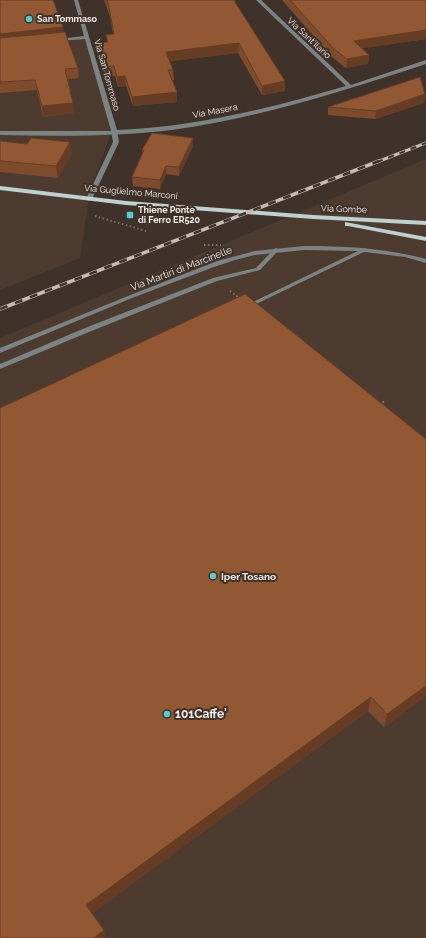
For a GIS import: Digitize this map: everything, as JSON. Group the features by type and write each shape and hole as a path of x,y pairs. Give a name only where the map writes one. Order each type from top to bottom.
{"main road":[{"name":"Via Guglielmo Marconi","path":"2,189 88,199 262,214"},
{"name":"Via Gombe","path":"262,214 426,223"},
{"path":"313,218 426,239"}],"street":[{"name":"Via San Tommaso","path":"76,0 114,131"},
{"name":"Via Sant'Ilario","path":"258,0 350,87"},
{"path":"56,40 87,37"},
{"name":"Via Masera","path":"0,133 164,129 203,123 298,103 426,62"},
{"path":"88,199 116,142 114,131"},
{"name":"Via Martiri di Marcinelle","path":"0,351 154,288 234,258 276,250 323,248 364,250 414,256 426,260"},
{"path":"0,368 87,330 215,279 258,269 276,250"},
{"path":"252,304 364,250"}],"path":[{"path":"88,214 146,231"},
{"path":"215,279 243,301"},
{"path":"380,412 374,407 385,401"}],"shaded area":[{"path":"87,37 111,133 90,191 80,258 0,290 0,45"},
{"name":"Iper Tosano","path":"426,159 426,938 0,938 0,338"}],"building":[{"path":"0,0 53,0 63,27 0,34"},
{"path":"107,0 235,0 285,81 262,86 239,43 166,52 173,70 168,70 177,92 132,97 125,76 117,77 114,66 103,67 100,43 108,42 106,35 114,34"},
{"path":"290,0 426,0 426,30 354,41 369,55 347,59 333,48"},
{"path":"65,32 78,68 65,69 73,103 42,106 35,80 0,82 0,38"},
{"path":"420,77 425,94 376,111 328,107"},
{"path":"152,133 193,138 179,167 166,166 160,180 132,177 144,150 142,150"},
{"path":"31,138 70,142 56,166 0,161 0,141 27,144"},
{"name":"Iper Tosano","path":"245,294 426,439 426,686 387,714 371,697 86,905 104,930 94,938 0,938 0,408"}],"railway":[{"path":"377,162 426,143"},
{"path":"0,309 379,161"}],"place":[{"name":"San Tommaso","path":"29,19"},
{"name":"Thiene Ponte di Ferro ER520","path":"130,215"},
{"name":"Iper Tosano","path":"213,576"},
{"name":"101Caffe'","path":"167,714"}]}
